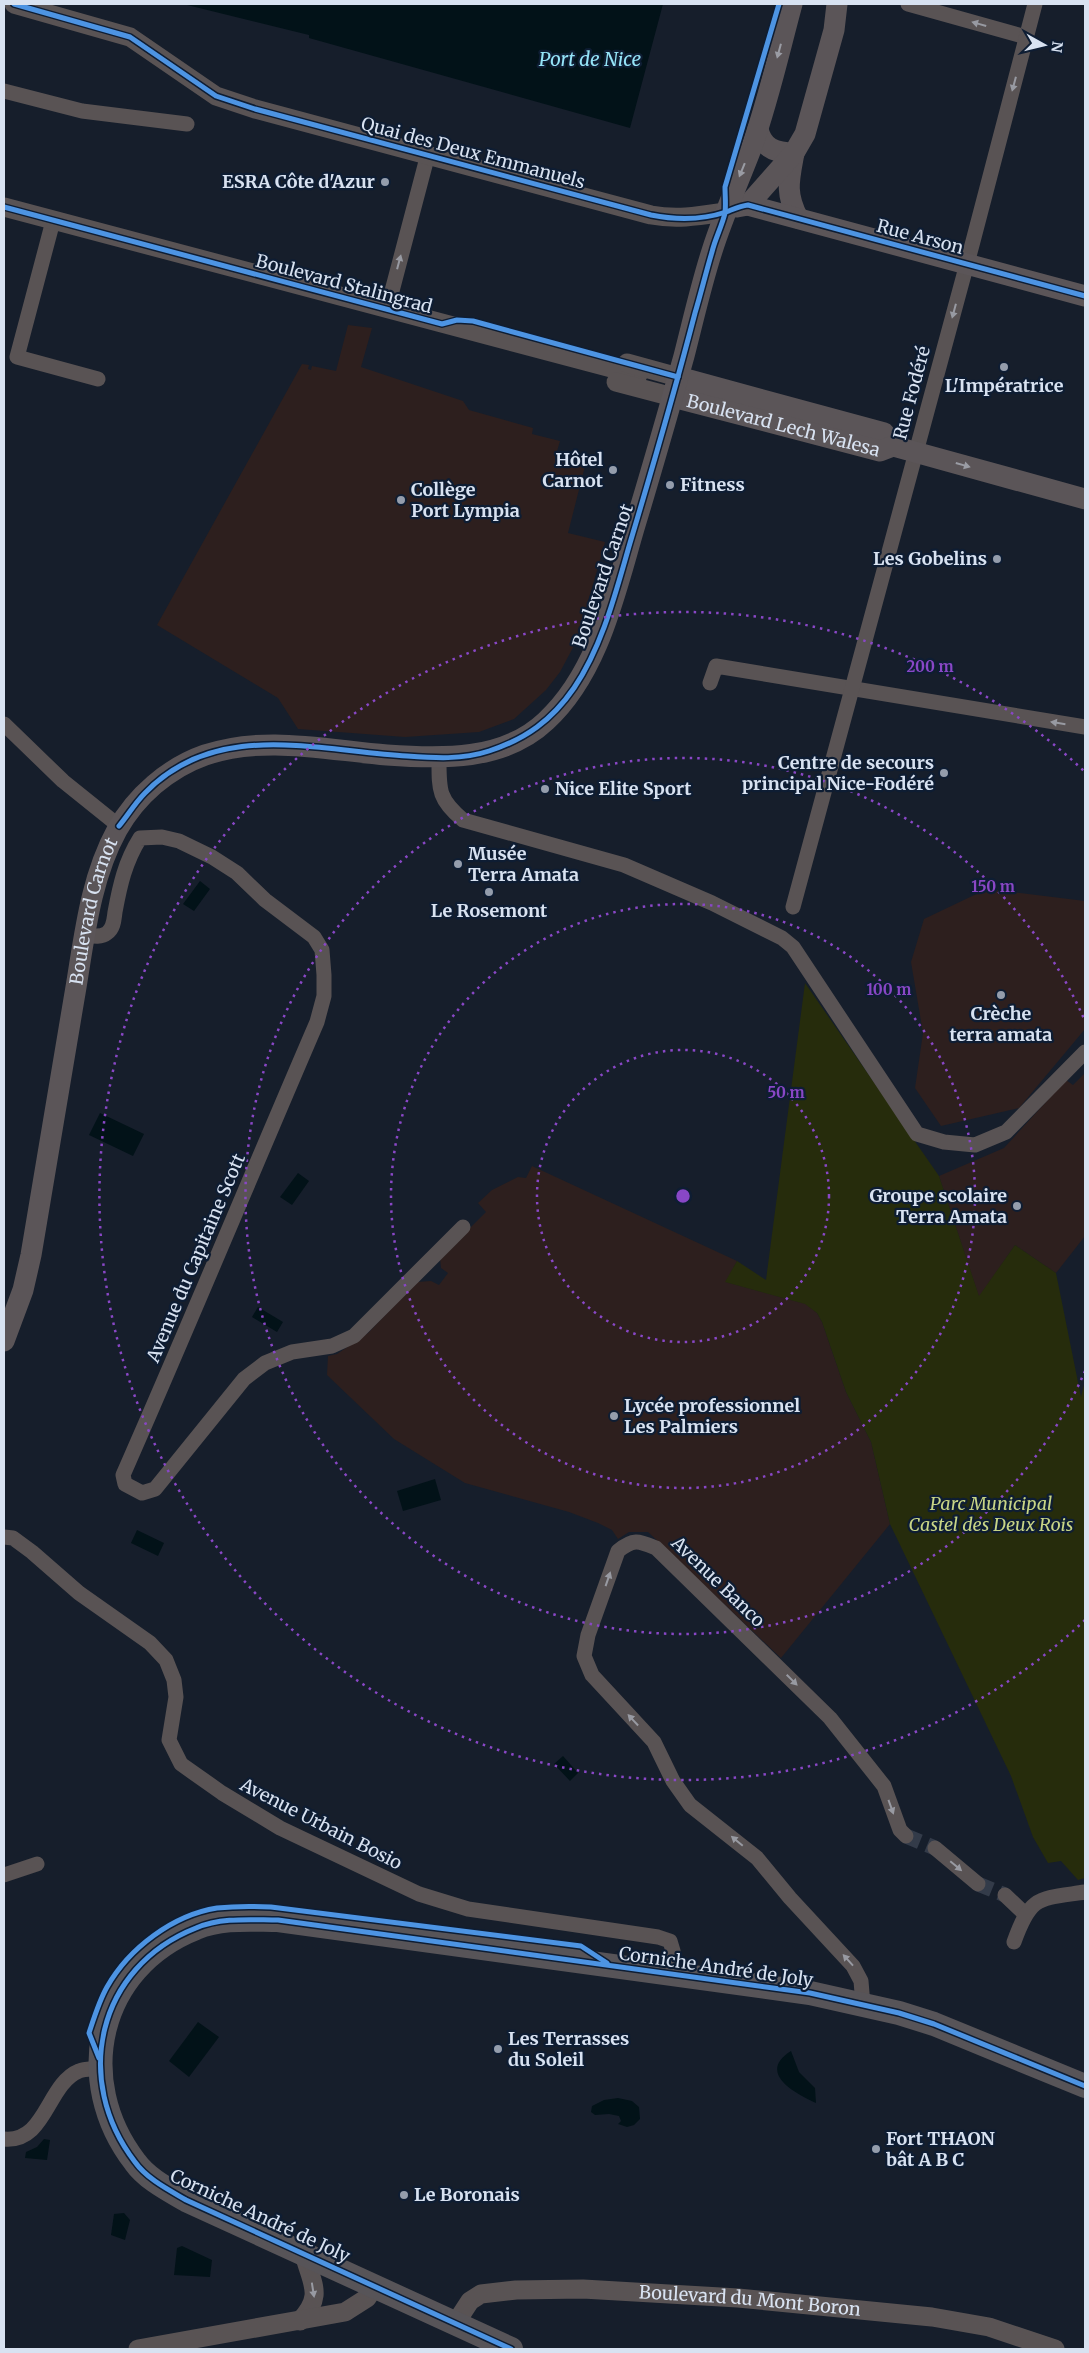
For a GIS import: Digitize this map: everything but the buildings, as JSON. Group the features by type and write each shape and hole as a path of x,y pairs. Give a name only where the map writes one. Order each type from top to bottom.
{"main road":[{"name":"Boulevard Carnot","path":"4,1341 23,1290 31,1255 96,880 119,826 144,793 166,775 202,756 226,749 252,744 278,744 439,758 464,756 487,752 527,736 543,725 556,712 576,686 592,654 610,610 675,387 710,256 758,128 792,4"},
{"path":"725,212 748,205 794,153 808,128 834,30 837,4"},
{"path":"758,128 760,139 769,149 794,153"},
{"path":"794,153 788,187 790,203 798,218"},
{"name":"Rue Arson","path":"748,205 1085,296"},
{"name":"Boulevard Lech Walesa","path":"675,387 880,451 893,446 1085,499"},
{"name":"Corniche André de Joly","path":"510,2349 186,2200 162,2186 135,2164 111,2123 99,2068 102,2037 116,1996 140,1965 166,1942 197,1927 229,1920 278,1920 810,1993 934,2024 1085,2086"}],"street":[{"name":"Quai des Deux Emmanuels","path":"14,4 130,36 216,96 256,109 651,215 672,219 725,212"},
{"path":"908,4 1026,37"},
{"name":"Rue Fodéré","path":"792,907 916,452 1035,4"},
{"path":"4,91 82,111 187,124"},
{"path":"387,310 428,154"},
{"name":"Boulevard Stalingrad","path":"4,207 638,375"},
{"path":"53,221 18,357 98,378"},
{"name":"Boulevard Stalingrad","path":"442,324 458,339 675,387"},
{"name":"Boulevard Lech Walesa","path":"711,395 893,446"},
{"path":"710,683 716,666 1085,727"},
{"path":"4,724 63,781 119,826"},
{"path":"439,758 439,782 443,799 463,820 624,865 712,903 782,938 793,947 917,1134 944,1142 975,1145 1006,1132 1085,1052"},
{"name":"Avenue du Capitaine Scott","path":"85,935 100,936 108,933 113,926 122,877 131,852 140,838 162,837 179,841 212,857 237,873 264,900 314,937 322,950 324,975 324,996 317,1022 242,1195 192,1320 123,1475 125,1484 142,1492 155,1489 244,1378 265,1363 292,1352 332,1346 354,1336 462,1227"},
{"name":"Avenue Urbain Bosio","path":"4,1537 13,1538 32,1552 79,1594 150,1643 166,1660 174,1680 176,1697 169,1740 181,1764 222,1792 280,1828 419,1894 468,1909 658,1937 670,1941 673,1951 671,1973"},
{"name":"Avenue Banco","path":"863,2005 861,1981 853,1966 790,1898 757,1858 690,1805 673,1781 654,1742 592,1675 584,1656 588,1635 618,1551 627,1543 640,1541 656,1548 830,1718 884,1786 900,1830 906,1836"},
{"path":"935,1848 978,1884"},
{"path":"4,1875 37,1864"},
{"path":"1014,1942 1025,1914 1037,1902 1057,1896 1085,1892"},
{"path":"1005,1895 1025,1914"},
{"path":"4,2139 20,2137 32,2130 66,2080 80,2071 99,2068"},
{"path":"300,2321 312,2308 315,2298 315,2290 304,2254"},
{"path":"138,2349 345,2312 367,2298 375,2286"},
{"name":"Boulevard du Mont Boron","path":"455,2324 470,2301 481,2294 516,2290 583,2289 738,2298 932,2318 988,2327 1055,2349"}],"shaded area":[{"name":"Collège Port Lympia","path":"348,325 372,328 361,367 463,401 469,410 533,428 532,434 560,441 555,458 585,466 568,533 605,542 577,640 560,672 546,690 514,719 479,732 405,737 298,729 278,698 157,625 302,364 309,365 308,369 311,370 312,366 336,371"},
{"name":"Crèche terra amata","path":"987,889 1085,901 1085,1029 1019,1108 941,1126 915,1088 923,1033 911,962 924,919"},
{"name":"Groupe scolaire Terra Amata","path":"1085,1073 1085,1236 1056,1273 1015,1245 979,1297 939,1176 1004,1148 1066,1080 1073,1085"},
{"name":"Lycée professionnel Les Palmiers","path":"532,1166 737,1261 726,1282 806,1304 817,1313 822,1322 846,1392 871,1442 890,1524 781,1658 648,1532 629,1532 618,1539 612,1530 569,1512 465,1483 394,1439 327,1375 328,1356 337,1354 368,1333 417,1282 431,1281 439,1285 448,1273 441,1268 440,1258 486,1212 478,1203 492,1190 518,1177 526,1178"}],"green space":[{"name":"Parc Municipal Castel des Deux Rois","path":"805,983 939,1176 979,1296 1015,1245 1056,1273 1081,1397 1085,1381 1085,1878 1078,1880 1061,1861 1048,1863 1033,1837 1011,1776 890,1524 871,1442 846,1392 822,1322 817,1313 805,1304 725,1282 737,1261 766,1280"}],"water":[{"name":"Port de Nice","path":"183,4 663,4 630,128 309,38 309,35"},
{"path":"200,881 210,889 194,911 183,904"},
{"path":"100,1113 144,1134 133,1156 89,1135"},
{"path":"298,1173 309,1181 292,1205 280,1197"},
{"path":"258,1307 283,1322 277,1332 252,1317"},
{"path":"435,1479 441,1500 403,1511 397,1491"},
{"path":"137,1530 164,1543 158,1556 131,1543"},
{"path":"563,1756 578,1773 570,1781 554,1764"},
{"path":"198,2022 219,2037 189,2077 169,2061"},
{"path":"791,2051 799,2072 815,2088 816,2103 790,2088 778,2075 777,2067 781,2059"},
{"path":"618,2098 632,2101 639,2107 640,2119 634,2125 627,2127 618,2124 621,2121 619,2116 609,2114 595,2115 591,2112 592,2106 604,2100"},
{"path":"44,2139 50,2140 47,2160 25,2158 26,2152 37,2147"},
{"path":"124,2213 130,2220 125,2240 111,2235 114,2214"},
{"path":"182,2246 212,2260 210,2277 174,2275 177,2248"}],"tunnel":[{"path":"906,1836 935,1848"},
{"path":"978,1884 1005,1895"}],"cycle path":[{"path":"14,4 130,37 216,96 255,109 651,215 670,218 698,218 717,215 748,205 1085,296"},
{"path":"119,826 145,793 173,770 203,755 235,747 269,745 303,746 427,757 469,756 515,741 547,719 566,699 593,654 614,599 664,428 713,247 724,218 725,187 779,4"},
{"path":"4,207 442,324 457,320 473,321 678,377"},
{"path":"99,2058 89,2033 107,1987 127,1959 169,1926 184,1918 217,1908 271,1907 581,1946 607,1963"},
{"path":"511,2349 186,2200 159,2184 140,2168 115,2130 104,2096 101,2062 105,2029 117,1998 136,1969 162,1946 206,1924 237,1920 278,1920 810,1993 899,2013 934,2024 1085,2086"}],"place":[{"name":"ESRA Côte d'Azur","path":"385,182"},
{"name":"L'Impératrice","path":"1004,367"},
{"name":"Hôtel Carnot","path":"613,470"},
{"name":"Fitness","path":"670,485"},
{"name":"Collège Port Lympia","path":"401,500"},
{"name":"Les Gobelins","path":"997,559"},
{"name":"Centre de secours principal Nice-Fodéré","path":"944,773"},
{"name":"Nice Elite Sport","path":"545,789"},
{"name":"Musée Terra Amata","path":"458,864"},
{"name":"Le Rosemont","path":"489,892"},
{"name":"Crèche terra amata","path":"1001,995"},
{"name":"Groupe scolaire Terra Amata","path":"1017,1206"},
{"name":"Lycée professionnel Les Palmiers","path":"614,1416"},
{"name":"Les Terrasses du Soleil","path":"498,2049"},
{"name":"Fort THAON bât A B C","path":"876,2149"},
{"name":"Le Boronais","path":"404,2195"}]}
